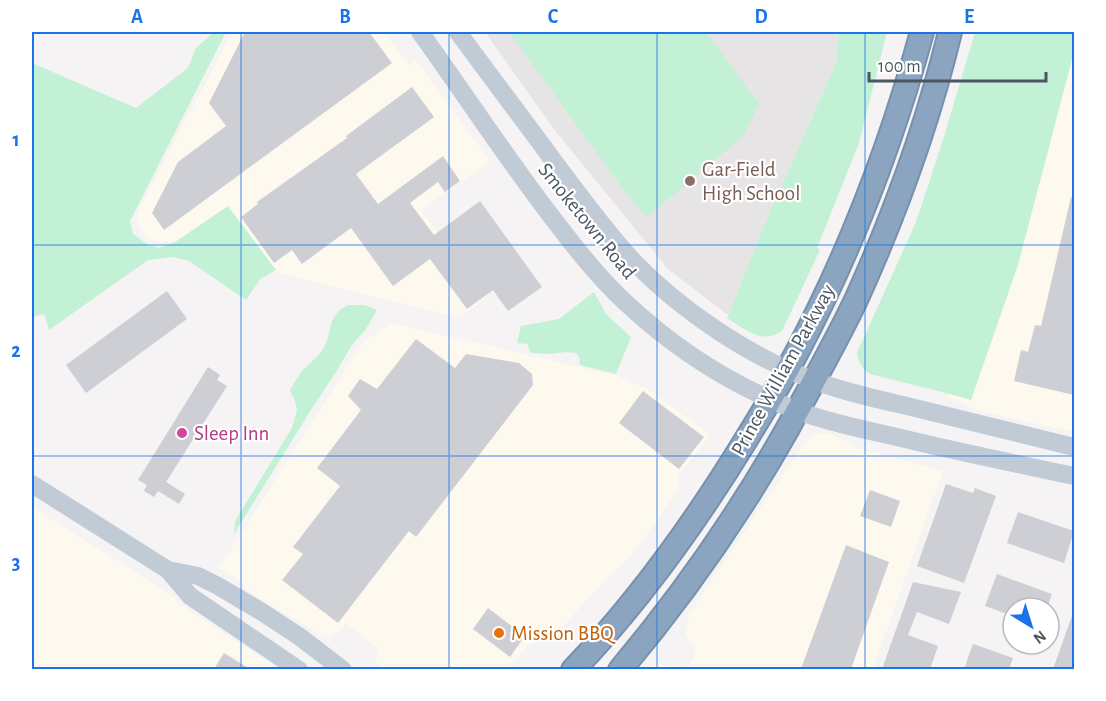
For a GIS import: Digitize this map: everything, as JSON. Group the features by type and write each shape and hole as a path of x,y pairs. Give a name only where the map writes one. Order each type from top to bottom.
{"highway":[{"name":"Prince William Parkway","path":"573,669 595,647 638,595 689,527 720,483 788,369 827,293 859,219 895,121 922,32"},
{"name":"Prince William Parkway","path":"620,669 652,632 695,575 769,463 814,381 855,301 908,172 931,104 950,32"}],"main road":[{"name":"Smoketown Road","path":"420,32 534,194 598,275 625,302 681,348 713,369 798,411 927,444 1074,476"},
{"name":"Smoketown Road","path":"458,32 610,235 663,289 700,318 759,355 814,381 1074,447"},
{"path":"32,484 168,570 190,596 299,669"},
{"path":"168,570 198,576 218,586 281,624 343,669"}],"shaded area":[{"path":"232,32 384,32 409,65 416,60 490,161 421,210 487,296 460,318 174,248 168,241 149,239 144,234 138,224 138,212"},
{"name":"Gar-Field High School","path":"485,32 839,32 836,63 763,228 728,315 668,269 557,133"},
{"path":"1074,32 1074,432 979,411 948,397 1018,183"},
{"path":"392,323 618,376 647,389 711,435 679,474 678,491 634,552 602,583 551,640 534,639 507,669 384,669 374,659 380,650 346,623 339,631 325,638 248,591 238,579 219,568 364,341"},
{"path":"817,433 830,433 861,449 943,471 873,669 646,670 653,665 688,667 696,653 685,633 689,614 805,442"},
{"path":"32,507 164,590 192,612 278,669 32,669"}],"green space":[{"path":"214,32 226,32 130,221 133,234 147,244 159,248 175,242 228,206 276,270 260,279 246,300 189,261 173,257 148,260 49,330 44,314 32,317 32,63 136,108 188,68 196,48"},
{"path":"509,32 706,32 759,104 743,136 647,217 626,193"},
{"path":"839,32 887,32 859,143 817,248 820,250 782,331 774,335 760,336 747,331 727,318 763,228 836,63"},
{"path":"975,32 1074,32 1074,52 1018,265 971,400 870,374 864,370 857,353 916,222"},
{"path":"594,292 606,314 631,337 616,374 580,365 576,353 531,353 527,344 517,343 521,326 559,319"},
{"path":"348,305 365,305 377,310 366,329 352,345 234,534 235,521 292,428 297,410 290,390 303,370 323,349 336,314"}],"building":[{"path":"245,32 369,32 392,63 164,230 152,213 178,162 226,126 209,103"},
{"path":"412,87 434,117 356,174 378,204 443,156 460,181 445,192 438,182 410,203 434,235 480,201 542,287 508,311 493,290 467,309 430,259 393,286 351,228 302,264 292,250 274,263 241,217 258,204 257,202 347,138 346,136"},
{"path":"1071,197 1074,198 1074,395 1014,381 1021,350 1028,352 1035,325 1041,326"},
{"path":"167,291 187,319 86,393 66,365"},
{"path":"416,339 455,368 466,354 519,363 532,374 533,385 416,537 409,531 338,623 282,580 303,554 293,547 340,486 317,468 361,410 348,396 360,379 377,389"},
{"name":"Sleep Inn","path":"208,367 220,375 217,380 227,386 166,482 185,494 179,504 158,491 154,497 144,491 147,485 138,480"},
{"path":"643,391 704,437 679,469 619,423"},
{"path":"946,484 973,493 975,488 996,496 964,583 917,566"},
{"path":"870,490 900,501 891,527 860,516"},
{"path":"1018,512 1074,531 1064,563 1007,543"},
{"path":"846,545 889,562 851,669 801,669"},
{"path":"997,574 1052,594 1051,596 1001,596 1001,612 985,606"},
{"path":"913,582 961,592 949,624 917,612 908,635 938,646 930,669 882,669"},
{"name":"Mission BBQ","path":"488,608 525,636 510,657 473,629"},
{"path":"1074,613 1074,669 1053,669 1058,656 1061,656 1061,647"},
{"path":"973,644 1001,654 1001,656 1013,658 1009,669 964,669"},
{"path":"224,653 250,669 214,669"}],"place":[{"name":"Gar-Field High School","path":"690,181"},
{"name":"Sleep Inn","path":"182,433"},
{"name":"Mission BBQ","path":"499,633"}]}
